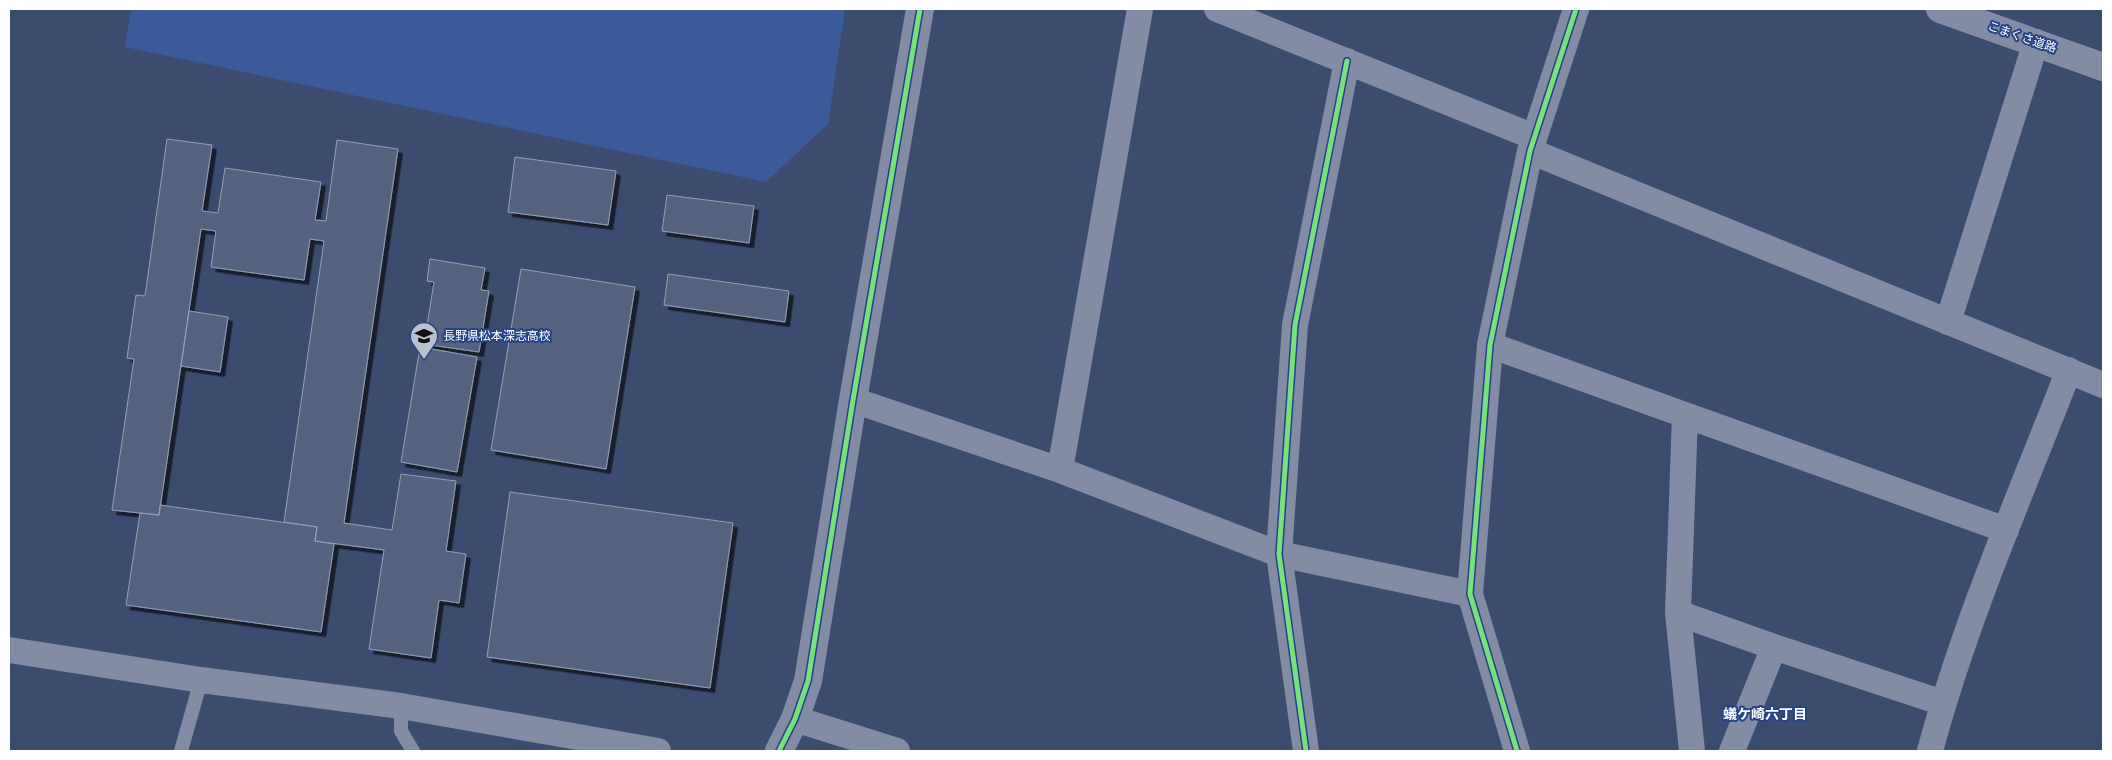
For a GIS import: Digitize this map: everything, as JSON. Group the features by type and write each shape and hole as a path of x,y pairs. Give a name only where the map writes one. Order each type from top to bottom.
{"street":[{"path":"779,751 795,719 808,681 853,400 920,9"},
{"path":"1060,470 1140,9"},
{"path":"1217,9 1347,61 1532,144 1948,322 2103,385"},
{"path":"1517,751 1470,594 1490,344 1532,144 1576,9"},
{"name":"こまくさ道路","path":"1940,9 2103,67"},
{"path":"1948,322 2036,42"},
{"path":"1306,751 1280,554 1295,325 1347,61"},
{"path":"1490,344 2006,530"},
{"path":"1930,751 1943,703 2006,530 2069,370"},
{"path":"853,400 1060,470 1280,554 1470,594"},
{"path":"1685,415 1678,613 1692,751"},
{"path":"1678,613 1943,703"},
{"path":"1732,751 1774,647"},
{"path":"9,650 201,680 400,706 658,751"},
{"path":"795,719 897,751"}],"lane":[{"path":"181,751 201,680"},
{"path":"400,706 401,731 413,751"}],"shaded area":[{"path":"131,9 845,9 828,124 766,182 125,47"}],"building":[{"path":"167,139 212,145 202,211 218,213 225,168 321,182 315,220 326,221 337,140 398,149 344,523 392,530 401,474 456,481 446,551 466,554 459,603 439,600 431,658 369,649 384,550 315,541 317,527 284,522 324,241 310,239 304,280 211,267 216,231 201,229 159,515 112,510 134,359 127,358 136,295 145,296"},
{"path":"515,157 616,171 608,225 508,212"},
{"path":"667,195 754,206 749,243 662,231"},
{"path":"430,259 485,268 481,290 489,291 479,352 424,344 434,282 427,281"},
{"path":"521,269 635,287 606,469 491,450"},
{"path":"668,274 789,291 785,322 664,305"},
{"path":"189,311 228,317 220,372 181,366"},
{"path":"420,347 477,357 457,472 401,462"},
{"path":"510,492 733,523 710,688 487,657"},
{"path":"160,505 317,527 315,541 334,544 321,632 126,605 140,513 159,515"}],"cycle path":[{"path":"779,751 795,719 808,681 853,400 920,9"},
{"path":"1517,751 1470,594 1490,345 1530,151 1576,9"},
{"path":"1306,751 1279,554 1295,325 1347,61"}],"place":[{"name":"長野県松本深志高校","path":"424,360"}],"district":[{"name":"蟻ケ崎六丁目","path":"1765,714"}]}
